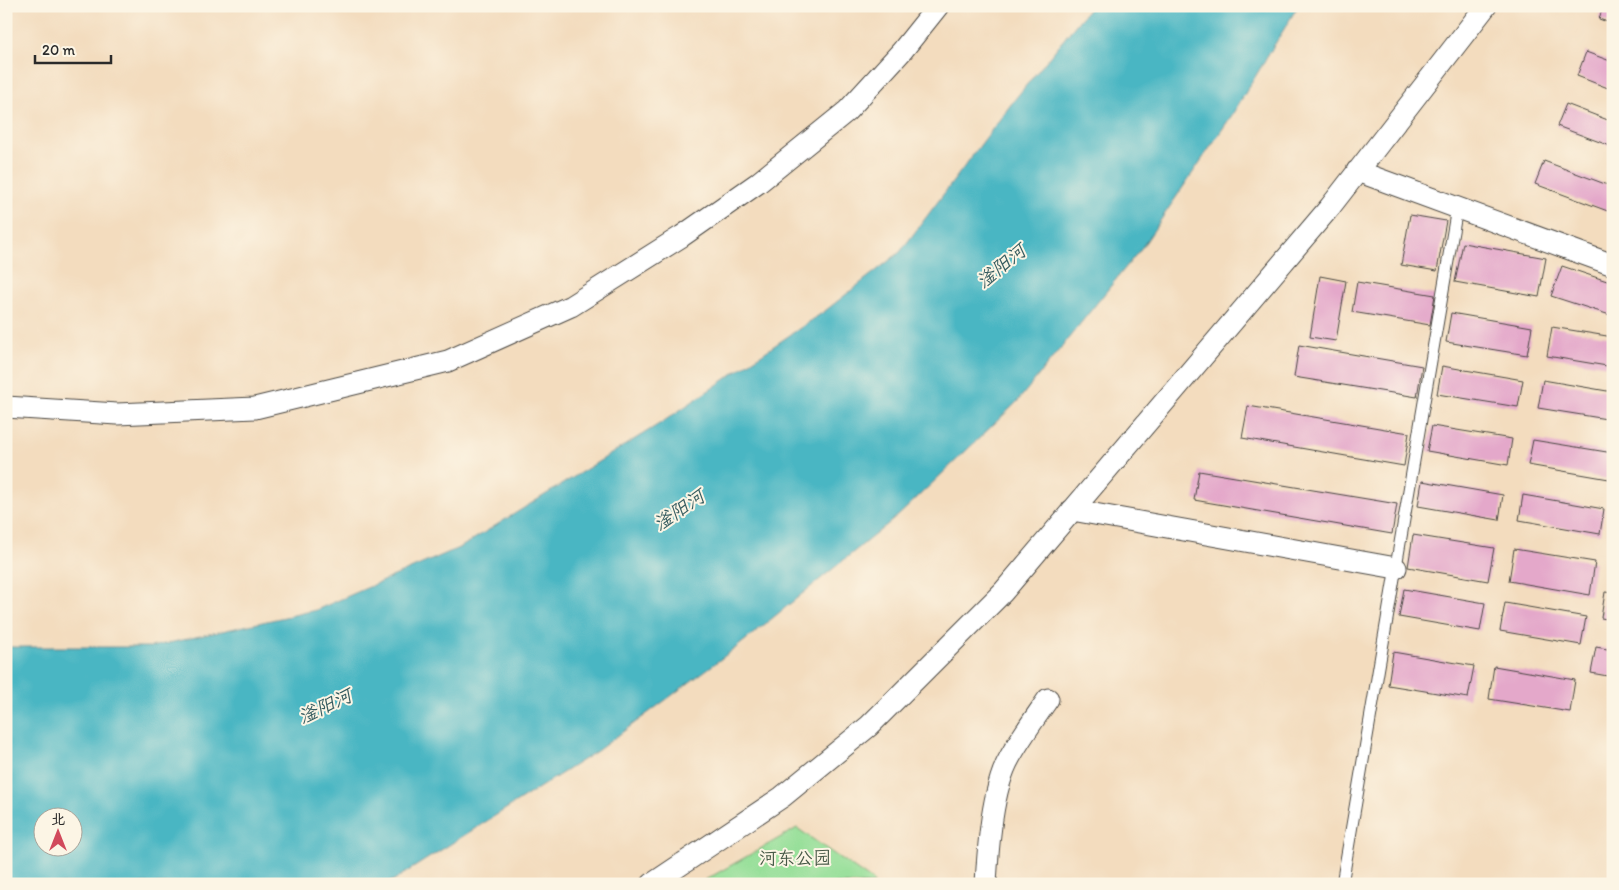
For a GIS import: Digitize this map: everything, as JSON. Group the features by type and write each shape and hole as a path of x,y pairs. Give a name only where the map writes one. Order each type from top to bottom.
{"street":[{"path":"6,407 118,414 255,408 448,361 571,306 682,236 758,183 847,111 902,51 938,6"},
{"path":"652,884 782,797 869,726 1003,592 1330,207 1486,6"},
{"path":"1357,171 1613,265"},
{"path":"1072,510 1396,568"},
{"path":"986,884 988,844 998,787 1009,758 1048,699"}],"lane":[{"path":"1342,884 1457,208"}],"green space":[{"name":"河东公园","path":"797,828 874,882 874,884 698,884"}],"water":[{"name":"滏阳河","path":"1091,6 1298,6 1232,115 1143,246 1017,402 899,515 737,647 597,751 394,880 383,884 6,884 6,647 151,647 316,610 461,547 664,421 825,311 900,252 1015,99"}],"building":[{"path":"1603,6 1613,6 1613,24 1599,19"},
{"path":"1586,52 1613,62 1613,90 1577,76"},
{"path":"1566,104 1613,122 1613,147 1557,126"},
{"path":"1544,161 1613,187 1613,213 1535,184"},
{"path":"1410,215 1446,221 1437,271 1401,265"},
{"path":"1463,243 1546,258 1539,297 1455,282"},
{"path":"1562,266 1613,283 1613,316 1551,296"},
{"path":"1320,276 1346,281 1336,341 1310,337"},
{"path":"1357,282 1435,295 1430,325 1352,312"},
{"path":"1451,313 1532,327 1527,355 1446,342"},
{"path":"1552,327 1613,337 1613,367 1547,356"},
{"path":"1299,345 1422,366 1417,397 1294,377"},
{"path":"1442,366 1523,380 1518,407 1437,394"},
{"path":"1543,380 1613,392 1613,420 1538,408"},
{"path":"1248,406 1409,433 1404,466 1242,438"},
{"path":"1432,426 1512,439 1508,465 1427,451"},
{"path":"1533,440 1613,453 1609,479 1528,465"},
{"path":"1199,471 1397,504 1392,534 1194,500"},
{"path":"1422,481 1503,495 1499,520 1418,506"},
{"path":"1523,495 1604,509 1600,534 1519,520"},
{"path":"1413,535 1494,548 1488,581 1408,567"},
{"path":"1514,549 1595,562 1590,595 1509,581"},
{"path":"1404,589 1485,603 1480,631 1399,617"},
{"path":"1605,592 1613,593 1613,620 1601,618"},
{"path":"1505,603 1586,617 1581,645 1500,631"},
{"path":"1596,647 1613,650 1613,677 1591,673"},
{"path":"1393,652 1474,666 1468,698 1388,685"},
{"path":"1494,666 1575,680 1570,712 1489,699"}]}
